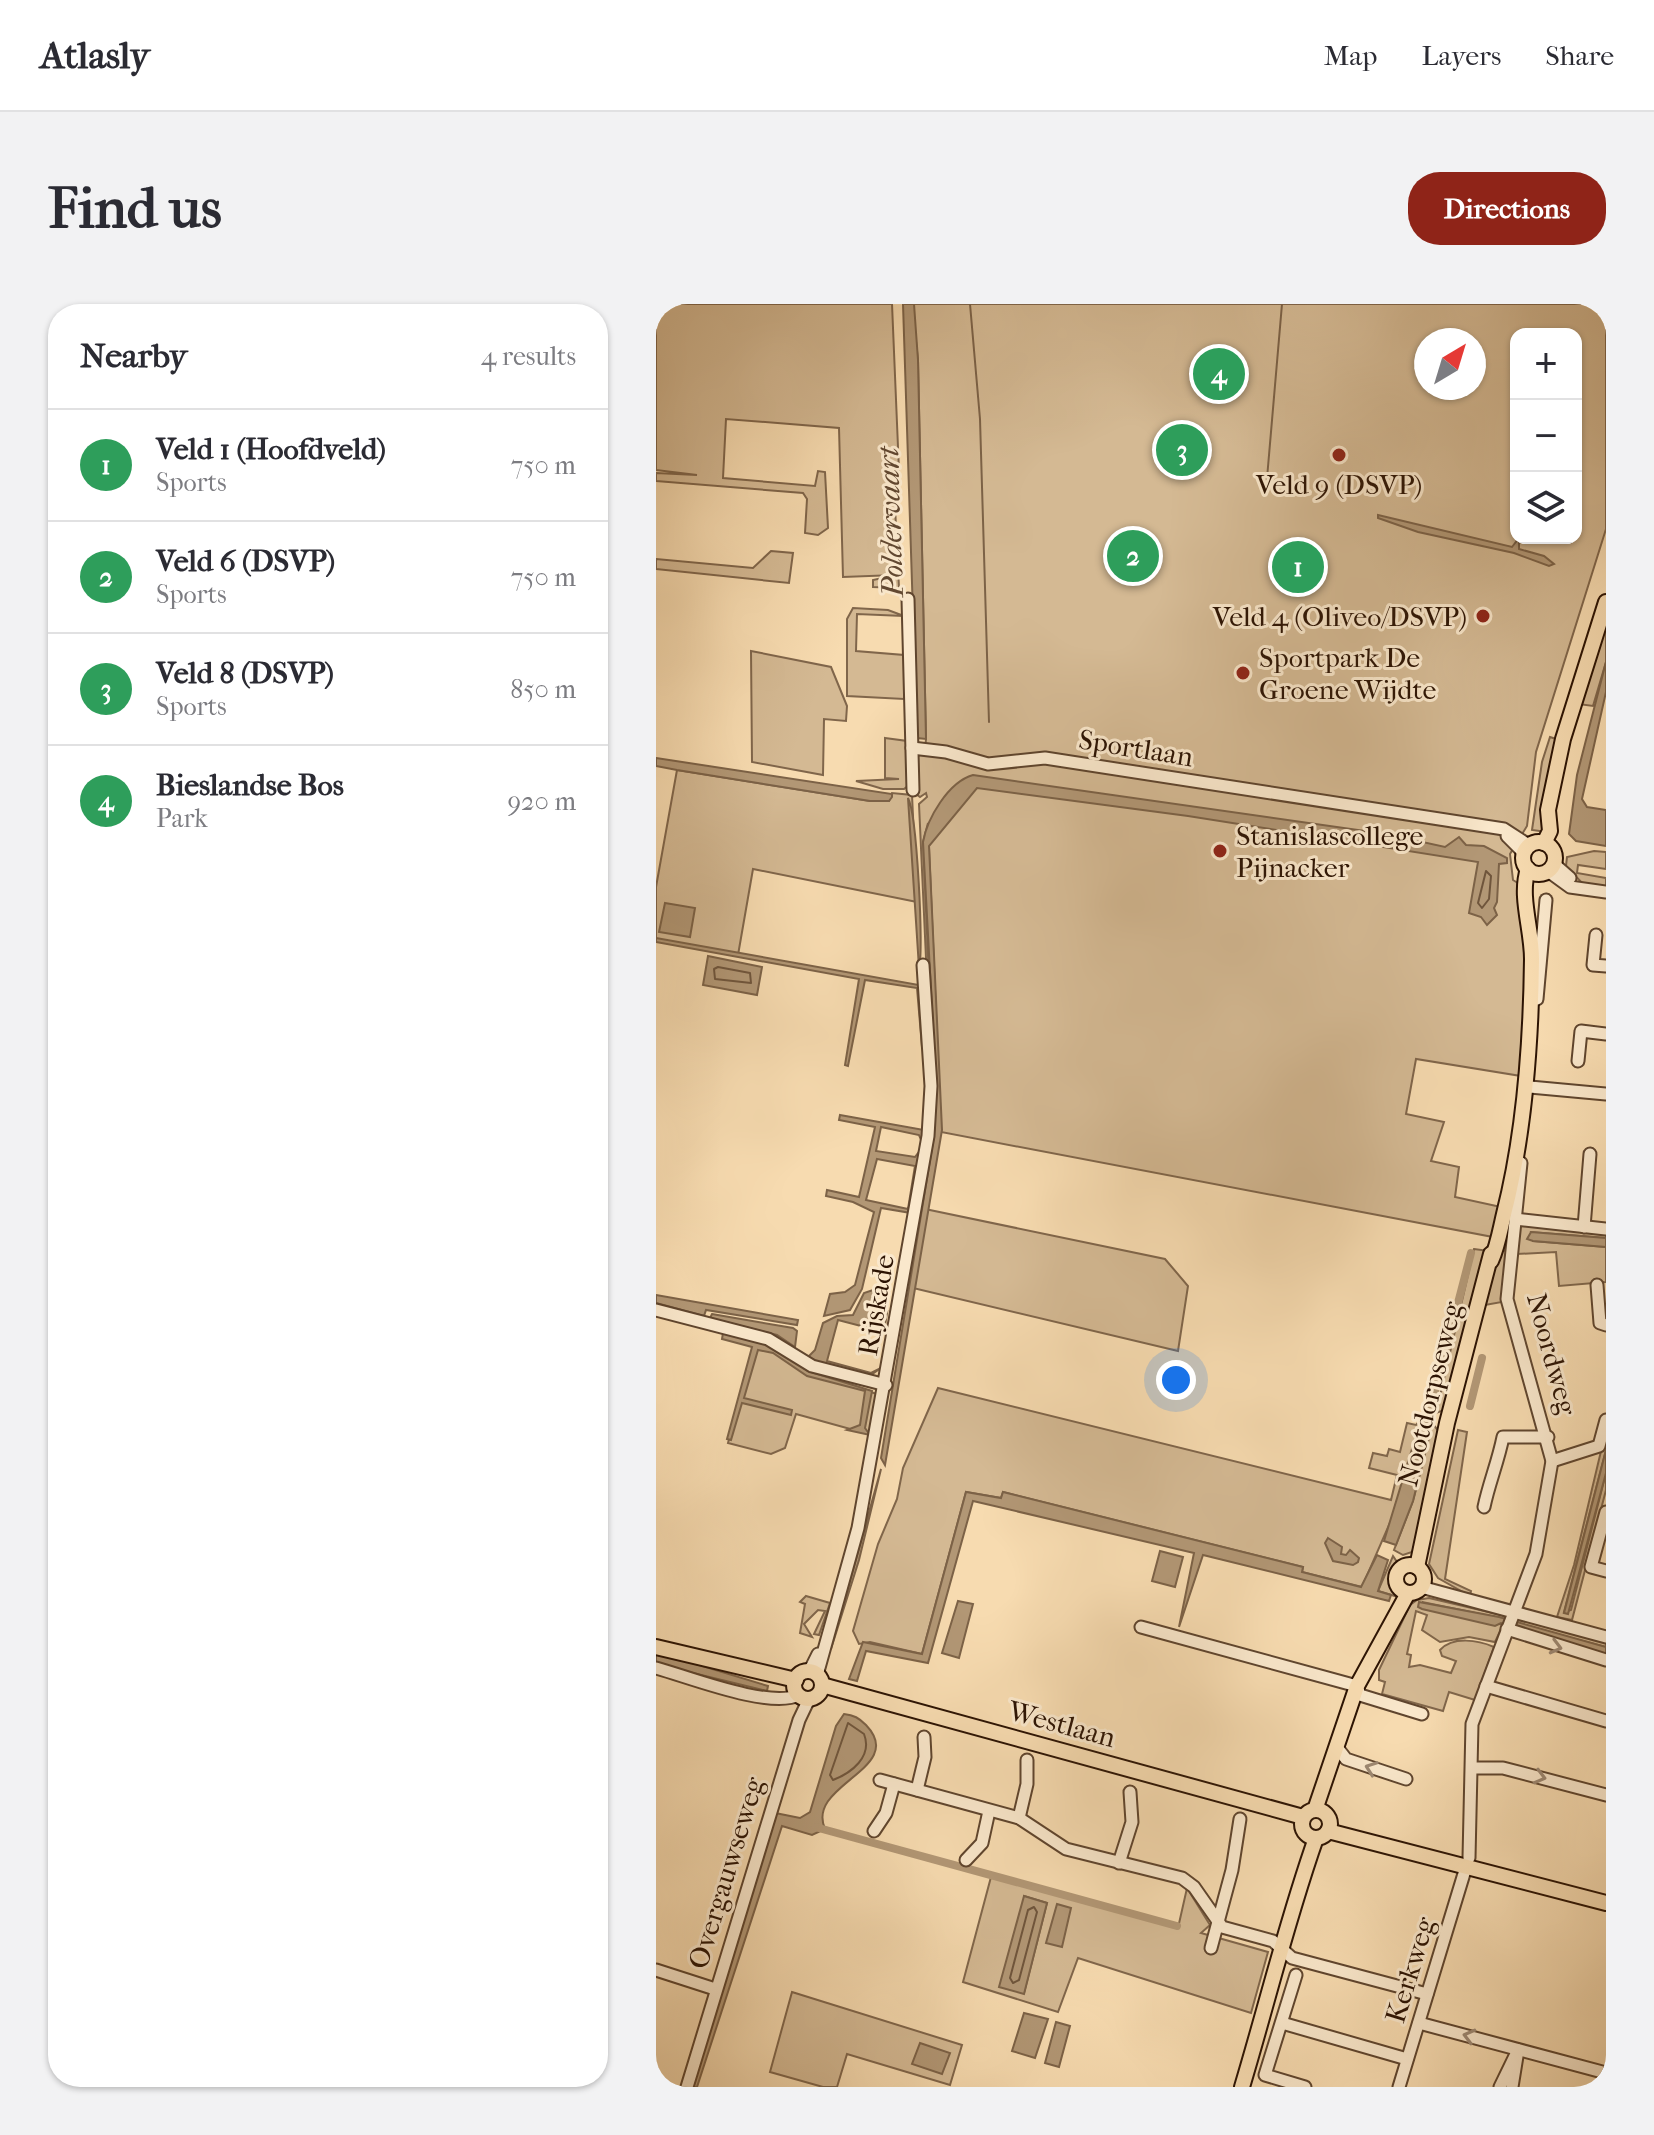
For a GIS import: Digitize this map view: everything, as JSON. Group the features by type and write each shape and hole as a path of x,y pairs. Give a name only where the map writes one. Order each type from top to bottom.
{"main road":[{"path":"1541,870 1537,847 1550,831 1548,810 1563,739 1606,602"},
{"path":"1537,847 1541,870"},
{"name":"Noordweg","path":"1508,1221 1528,1042 1532,931 1524,894 1541,870"},
{"name":"Nootdorpseweg","path":"1242,2087 1283,1950 1328,1779 1376,1649 1413,1580 1447,1423 1491,1261 1508,1221"},
{"name":"Westlaan","path":"656,1647 808,1687 882,1701 1316,1824 1468,1863"},
{"path":"1468,1863 1606,1895"},
{"path":"1468,1863 1606,1903"}],"street":[{"path":"908,599 913,790"},
{"name":"Sportlaan","path":"912,748 946,752 988,764 1045,758 1501,829 1511,831 1537,847"},
{"path":"1541,870 1570,887 1606,892"},
{"name":"Noordweg","path":"1468,1863 1472,1724 1536,1554 1552,1461 1548,1437 1507,1299 1508,1221 1530,1087 1546,900"},
{"path":"1596,935 1593,965 1606,966"},
{"name":"Rijskade","path":"808,1687 858,1528 886,1385 931,1111 923,965"},
{"path":"1578,1061 1581,1031 1606,1034"},
{"path":"1530,1087 1606,1094"},
{"path":"1584,1227 1590,1154"},
{"path":"1508,1221 1606,1229"},
{"path":"1597,1285 1600,1323 1606,1325"},
{"path":"656,1310 768,1339 812,1366 886,1385"},
{"path":"1552,1461 1599,1446 1606,1420"},
{"path":"1484,1507 1489,1482 1496,1473 1503,1437 1548,1437"},
{"path":"1606,1512 1591,1567 1606,1571"},
{"path":"1413,1580 1606,1660"},
{"path":"1509,1622 1606,1637"},
{"path":"1141,1627 1359,1691 1422,1714"},
{"path":"656,1668 783,1700 808,1687"},
{"path":"1486,1686 1606,1721"},
{"name":"Overgauwseweg","path":"687,2087 808,1687"},
{"path":"917,1790 925,1757 924,1737"},
{"path":"1339,1750 1346,1759 1406,1779"},
{"path":"1019,1818 1027,1784 1027,1760"},
{"path":"1472,1768 1503,1768 1606,1795"},
{"path":"880,1780 1019,1818 1061,1847 1186,1880 1219,1925 1283,1950 1427,1994"},
{"path":"874,1831 886,1813 894,1784"},
{"path":"1119,1863 1132,1822 1130,1792"},
{"path":"966,1860 982,1843 989,1811"},
{"path":"1211,1948 1219,1925 1240,1819"},
{"name":"Kerkweg","path":"1399,2087 1468,1863"},
{"path":"656,1970 715,1989"},
{"path":"1296,1975 1265,2075 1305,2087"},
{"path":"1282,2023 1407,2059"},
{"path":"1419,2023 1606,2073"},
{"path":"1500,2087 1518,2050"},
{"path":"1512,2087 1518,2050"}],"shaded area":[{"path":"656,304 892,304 899,471 893,466 899,588 873,587 873,580 896,575 843,577 839,428 726,419 723,478 815,486 818,471 825,472 828,528 818,535 805,533 807,499 803,493 656,481 656,473 697,475 656,470"},
{"name":"Sportpark De Groene Wijdte","path":"912,304 1606,304 1606,529 1536,752 1527,826 1510,854 1513,880 1521,885 1529,931 1521,1076 1416,1059 1406,1114 1444,1122 1431,1161 1459,1167 1455,1197 1501,1207 1493,1237 941,1132 928,823 923,842 935,1115 934,1136 930,1134 932,1090 919,804 927,797 926,793 920,797 916,794 914,760 925,750 918,360"},
{"path":"771,551 793,553 789,583 656,569 656,559 753,568"},
{"path":"853,608 888,610 904,616 857,614 856,651 904,655 904,699 847,696 847,619"},
{"path":"1606,617 1606,662 1593,706 1578,704"},
{"path":"751,651 831,667 847,706 846,721 824,719 823,775 752,762"},
{"path":"1550,737 1559,740 1545,797 1547,832 1532,830 1542,762"},
{"path":"885,738 907,741 909,785 904,789 883,789 856,781 899,779 885,778"},
{"path":"677,770 870,801 889,801 892,793 912,795 917,902 753,869 738,955 656,941 656,887"},
{"path":"1594,851 1606,852 1606,869 1578,865 1577,873 1606,878 1606,888 1583,884 1566,866 1567,857"},
{"path":"925,1209 1165,1259 1188,1286 1178,1351 913,1288"},
{"path":"1520,1223 1606,1234 1606,1238 1531,1232 1533,1241 1606,1247 1606,1282 1559,1286 1556,1252 1517,1254"},
{"path":"1474,1249 1489,1251 1447,1409 1436,1413"},
{"path":"1500,1249 1508,1252 1502,1302 1485,1305"},
{"path":"754,1345 774,1349 808,1372 880,1395 872,1435 796,1414 785,1448 771,1454 728,1443"},
{"path":"938,1388 1391,1500 1397,1475 1369,1468 1373,1453 1387,1456 1389,1449 1400,1452 1407,1423 1416,1425 1420,1420 1432,1423 1441,1434 1421,1527 1412,1552 1403,1555 1394,1550 1413,1501 1431,1430 1420,1426 1399,1502 1362,1587 1302,1572 1303,1567 1003,1492 1001,1498 966,1492 922,1654 870,1642 859,1644 853,1631 878,1544 897,1499 903,1468"},
{"path":"1458,1430 1467,1432 1445,1579 1471,1591 1470,1596 1438,1578 1429,1564"},
{"path":"1606,1430 1606,1450 1564,1612 1571,1610 1606,1473 1606,1490 1572,1620 1557,1617 1574,1565"},
{"path":"1393,1556 1397,1562 1393,1576 1395,1596 1378,1591"},
{"path":"806,1596 830,1603 819,1635 814,1634 825,1611 818,1610 804,1624 812,1637 800,1633 805,1604 800,1602"},
{"path":"1429,1598 1506,1616 1505,1619 1422,1602 1503,1625 1495,1642 1469,1637 1440,1642 1422,1630 1427,1615 1416,1611 1407,1654 1411,1655 1409,1667 1420,1665 1451,1673 1456,1661 1442,1656 1440,1650 1445,1646 1466,1641 1494,1647 1475,1700 1449,1692 1443,1711 1382,1694 1385,1682 1379,1680 1379,1670 1410,1605"},
{"path":"1518,1617 1606,1642 1606,1647 1514,1623"},
{"path":"991,1877 1178,1928 1187,1888 1210,1925 1201,1933 1268,1952 1251,2013 1078,1958 1058,2012 963,1982","holes":["1024,1896 1047,1903 1024,1993"]},
{"path":"792,1992 962,2045 950,2085 847,2054 837,2087 823,2087 770,2072"}],"water":[{"path":"903,304 914,304 918,360 926,739 917,738"},
{"path":"1378,515 1512,547 1519,544 1519,549 1544,556 1554,564 1549,566 1514,553 1418,532 1378,518"},
{"path":"1606,662 1606,692 1582,799 1587,807 1606,810 1606,846 1576,841 1569,834 1577,775"},
{"path":"656,758 892,794 892,797 889,801 870,801 677,770 656,766"},
{"path":"973,775 1386,834 1445,847 1459,837 1466,845 1484,846 1507,858 1507,863 1499,864 1494,908 1497,915 1487,925 1481,917 1469,913 1478,862 1188,816 977,788 929,846 942,1130 885,1465 881,1458 934,1136 935,1065 923,842 940,802 955,785"},
{"path":"908,798 919,883 919,968"},
{"path":"665,903 695,908 690,937 659,932"},
{"path":"656,938 919,985 922,1047 917,988 865,980 848,1066 845,1065 859,979 656,942"},
{"path":"708,956 762,967 757,995 703,985"},
{"path":"840,1115 924,1130 922,1142 919,1135 881,1127 876,1151 915,1157 921,1149 911,1213 881,1208 862,1289 850,1310 824,1316 830,1294 845,1292 855,1285 874,1212 853,1202 826,1196 827,1190 859,1197 875,1127 839,1120","holes":["877,1159 915,1166 908,1209 866,1200"]},
{"path":"1531,1232 1606,1238 1606,1247 1533,1241 1527,1239"},
{"path":"873,1290 877,1301 882,1302 878,1313 883,1317 887,1313 884,1332 838,1320 827,1361 871,1373 881,1368 871,1375 824,1365 808,1357 815,1350 823,1323 837,1316 853,1315 864,1293"},
{"path":"656,1295 798,1320 797,1325 706,1310 704,1316 656,1303"},
{"path":"712,1314 793,1328 797,1331 795,1347 777,1335 710,1318"},
{"path":"723,1333 772,1346 808,1371 872,1391 865,1428 870,1435 847,1430 860,1425 865,1391 807,1376 773,1353 758,1350 744,1398 792,1410 791,1415 742,1403 731,1440 727,1439 752,1347 722,1339"},
{"path":"1419,1426 1431,1429 1413,1501 1396,1545 1384,1541"},
{"path":"1606,1450 1606,1473 1568,1614 1564,1613"},
{"path":"881,1469 859,1560 831,1649"},
{"path":"966,1492 1001,1498 1003,1492 1303,1567 1302,1572 1361,1587 1377,1555 1388,1560 1378,1591 1391,1595 1389,1601 1203,1555 1179,1627 1194,1553 973,1501 928,1663 866,1651 857,1681 849,1679 863,1642 922,1654"},
{"path":"1328,1538 1342,1547 1341,1554 1346,1555 1350,1550 1359,1558 1358,1562 1353,1565 1333,1561 1325,1543"},
{"path":"1160,1551 1183,1557 1175,1587 1152,1581"},
{"path":"958,1601 973,1604 959,1658 942,1653"},
{"path":"1419,1602 1499,1617 1606,1647 1606,1656 1501,1623 1495,1626 1422,1609 1418,1607"},
{"path":"656,1652 768,1686 767,1691 656,1664"},
{"path":"844,1714 856,1717 866,1725 875,1740 874,1753 866,1765 829,1800 823,1813 825,1829 812,1835 782,1826 697,2087 692,2087 775,1813 800,1818 810,1812 836,1726"},
{"path":"1024,1896 1047,1903 1024,1994 999,1987"},
{"path":"1057,1904 1071,1908 1062,1947 1046,1943"},
{"path":"1024,2013 1048,2019 1035,2058 1012,2051"},
{"path":"1056,2022 1070,2026 1059,2067 1045,2063"},
{"path":"920,2043 950,2053 942,2074 912,2064"}],"waterway":[{"path":"970,304 980,419 989,722"},
{"path":"1266,490 1282,304"},
{"path":"1431,1407 1471,1253"},
{"path":"1470,1406 1482,1358"},
{"path":"815,1827 1177,1926"}],"place":[{"name":"Bieslandse Bos","path":"1219,374"},
{"name":"Veld 8 (DSVP)","path":"1182,450"},
{"name":"Veld 9 (DSVP)","path":"1339,455"},
{"name":"Veld 6 (DSVP)","path":"1133,556"},
{"name":"Veld 1 (Hoofdveld)","path":"1298,567"},
{"name":"Veld 4 (Oliveo/DSVP)","path":"1483,616"},
{"name":"Sportpark De Groene Wijdte","path":"1243,673"},
{"name":"Stanislascollege Pijnacker","path":"1220,851"}],"water label":[{"name":"Poldervaart","path":"891,522"}]}
